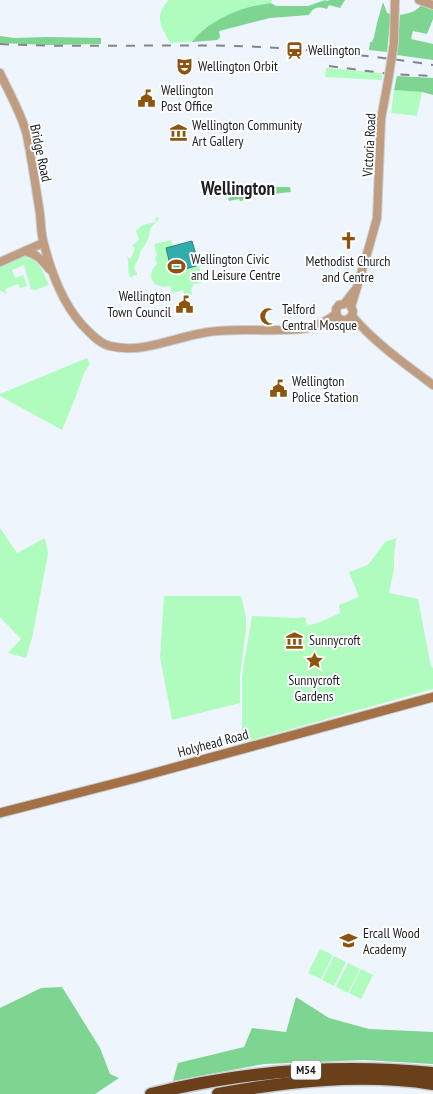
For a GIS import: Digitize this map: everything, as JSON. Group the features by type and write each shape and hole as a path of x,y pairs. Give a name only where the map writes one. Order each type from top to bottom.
{"highway":[{"name":"M54","path":"152,1094 180,1087 235,1078 307,1070 360,1069 433,1073"},
{"name":"M54","path":"218,1094 309,1081 361,1079 433,1084"}],"main road":[{"name":"Holyhead Road","path":"0,813 433,698"}],"street":[{"name":"Victoria Road","path":"337,316 336,311 338,307 347,305 354,298 355,289 377,218 381,119 394,43 395,0"},
{"path":"419,0 433,5"},
{"name":"Bridge Road","path":"0,73 27,133 43,243 53,275"},
{"path":"0,262 43,243"},
{"path":"25,252 36,255 42,260 53,275 67,306 77,320 95,338 115,347 158,345 218,331 300,329 312,327 337,316 343,321 350,318 433,385"},
{"name":"Victoria Road","path":"347,305 353,311 350,318"}],"green space":[{"path":"169,0 272,0 263,19 219,31 220,37 217,40 170,43 160,21 161,11"},
{"path":"325,0 345,0 340,8 329,5 327,9 319,7 314,9 309,15 270,18 219,31 220,37 217,40 192,42 214,23 227,15 244,9 271,3 276,6 308,6"},
{"path":"383,2 387,13 391,14 387,52 369,50"},
{"path":"423,3 433,9 433,19 427,34 413,31 411,39 433,44 433,60 397,55 400,15 413,12"},
{"path":"0,36 14,38 101,38 101,44 48,45 0,43"},
{"path":"326,68 380,73 382,80 325,77"},
{"path":"397,76 433,78 433,95 422,92 394,90"},
{"path":"394,90 422,92 417,116 391,113"},
{"path":"270,187 290,187 291,192 245,197 245,200 240,201 239,199 229,201 228,198"},
{"path":"159,217 157,222 150,229 148,240 135,265 137,275 131,278 127,257 131,259 135,248 132,246 139,240 136,231 143,225 156,222 155,218"},
{"name":"Wellington Civic and Leisure Centre","path":"171,240 173,246 192,241 203,279 201,283 193,284 191,288 192,295 185,297 183,290 173,293 170,286 159,286 155,284 151,277 151,273 157,264 154,244"},
{"path":"24,255 37,262 49,285 35,290 31,289 24,265 12,270 15,278 23,275 27,286 20,288 18,284 5,289 6,294 0,290 0,267"},
{"path":"87,358 90,364 84,373 62,430 0,396 0,394"},
{"path":"0,528 17,553 45,538 48,554 32,638 26,658 8,653 21,639 0,617"},
{"name":"Sunnycroft Gardens","path":"396,538 394,569 389,593 418,599 431,667 433,668 433,689 242,743 242,675 252,616 305,617 307,626 340,613 339,605 359,597 349,572 368,565 385,542"},
{"path":"164,596 241,596 246,617 246,629 240,675 240,703 172,720 160,657"},
{"path":"320,949 333,955 321,979 308,973"},
{"path":"334,956 346,962 334,986 322,980"},
{"path":"348,963 360,969 348,993 336,987"},
{"path":"361,969 373,975 361,999 349,993"},
{"path":"62,987 100,1048 110,1074 119,1078 95,1094 0,1094 0,1008 41,988"},
{"path":"296,997 329,1018 369,1029 433,1032 433,1064 364,1060 264,1064 173,1081 178,1063 244,1047 252,1028 286,1032"}],"water":[{"name":"Wellington Civic and Leisure Centre","path":"192,241 199,265 172,273 166,248"}],"railway":[{"path":"0,44 285,48 335,52 433,65"},
{"path":"329,66 390,74 433,76"}],"place":[{"name":"Wellington","path":"294,50"},
{"name":"Wellington Orbit","path":"184,66"},
{"name":"Wellington Post Office","path":"147,98"},
{"name":"Wellington Community Art Gallery","path":"178,133"},
{"name":"Methodist Church and Centre","path":"348,241"},
{"name":"Wellington Civic and Leisure Centre","path":"177,267"},
{"name":"Wellington Town Council","path":"185,304"},
{"name":"Telford Central Mosque","path":"268,317"},
{"name":"Wellington Police Station","path":"278,389"},
{"name":"Sunnycroft","path":"295,640"},
{"name":"Sunnycroft Gardens","path":"314,660"},
{"name":"Ercall Wood Academy","path":"349,941"}],"district":[{"name":"Wellington","path":"238,188"}]}
